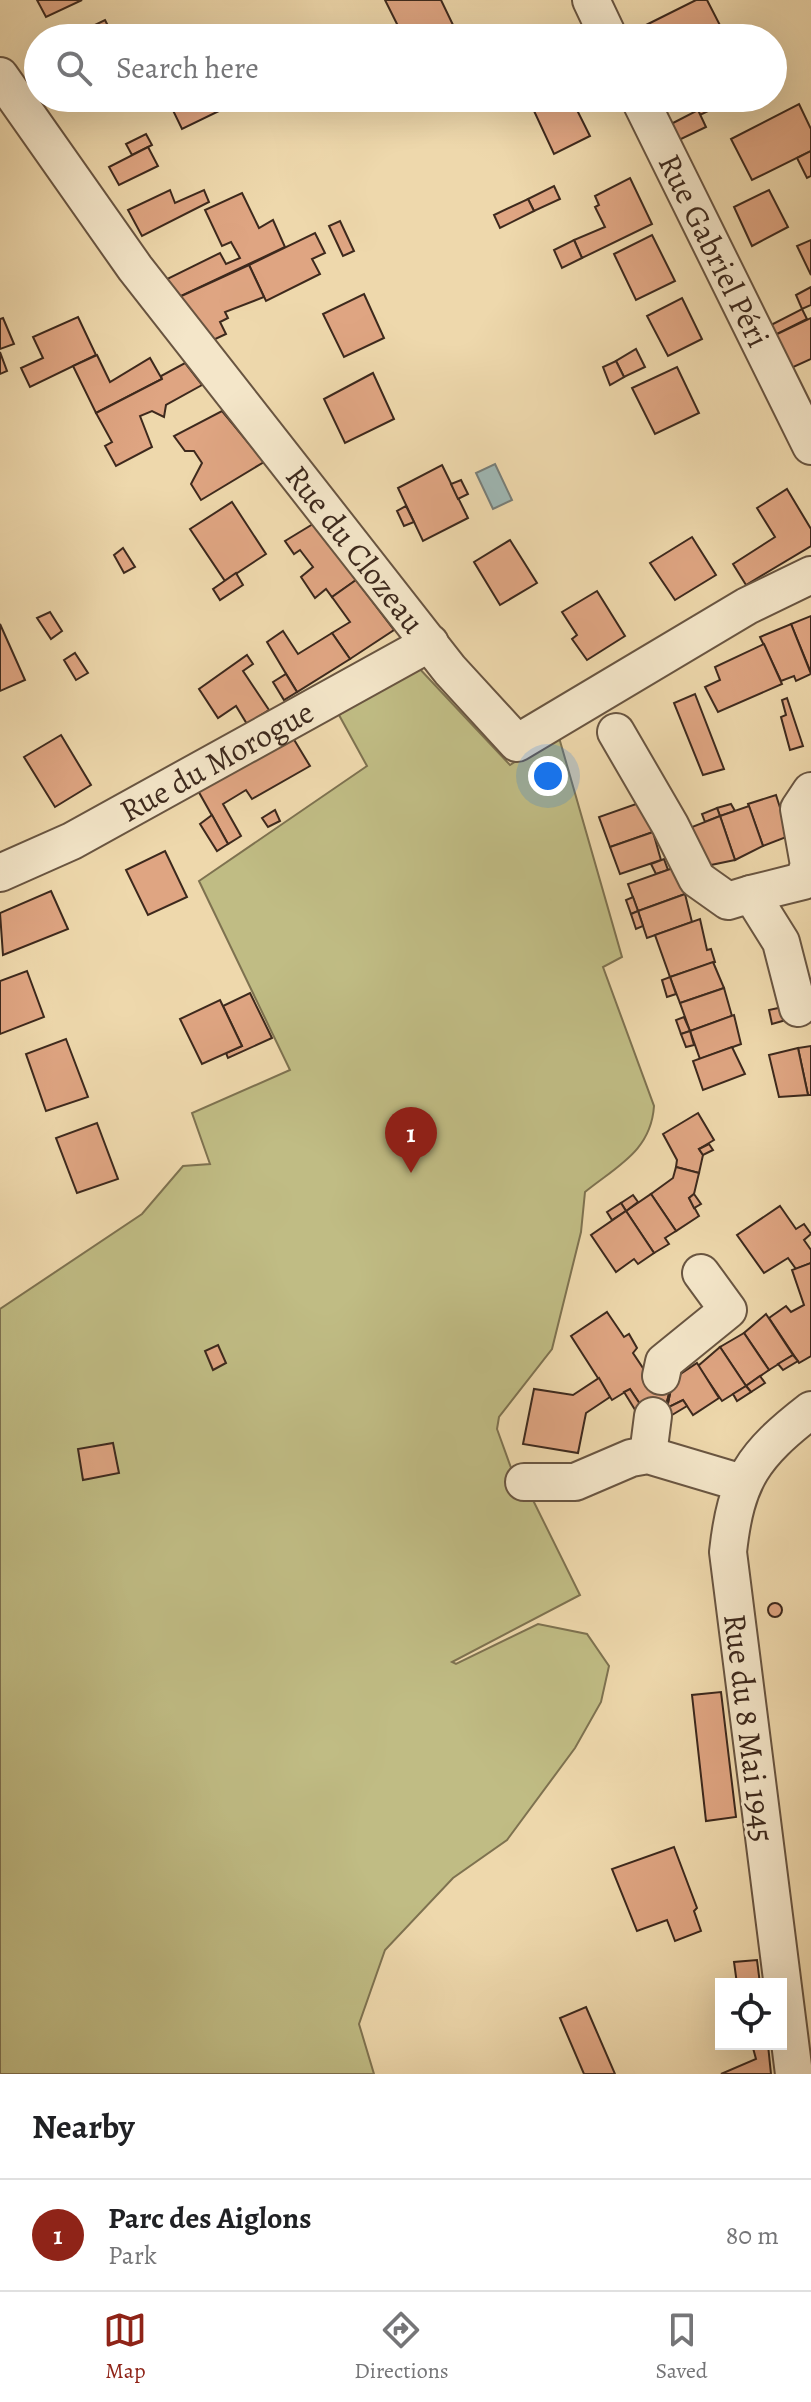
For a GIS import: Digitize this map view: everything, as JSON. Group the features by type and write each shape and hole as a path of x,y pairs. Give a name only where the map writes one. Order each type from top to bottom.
{"street":[{"path":"591,0 602,24"},
{"name":"Rue du Clozeau","path":"0,76 24,110"},
{"name":"Rue du Clozeau","path":"25,112 135,268 430,643 517,743 747,606 811,575"},
{"name":"Rue Gabriel Péri","path":"646,112 811,446"},
{"name":"Rue du Morogue","path":"0,873 72,841 430,643"},
{"path":"616,732 670,825 697,879 728,901 803,881 809,865 799,809 811,791"},
{"path":"751,894 781,942 798,1008"},
{"path":"661,1376 664,1362 728,1310 701,1273"},
{"name":"Rue du 8 Mai 1945","path":"794,2074 729,1565 733,1507 742,1483 763,1454 811,1410"},
{"path":"648,1455 653,1416"},
{"path":"524,1482 575,1482 631,1458 648,1455 742,1483"}],"shaded area":[{"path":"417,666 510,765 558,734 622,957 603,967 654,1106 651,1122 639,1146 585,1192 581,1232 552,1349 499,1417 497,1429 514,1476 524,1482 580,1595 452,1662 456,1664 538,1624 587,1634 609,1666 601,1702 575,1748 507,1840 453,1878 385,1950 359,2024 374,2074 0,2074 0,1309 142,1214 183,1166 210,1164 192,1113 290,1070 199,881 367,766 339,715"}],"water":[{"path":"495,464 512,500 493,509 476,473"}],"building":[{"path":"37,0 82,0 46,17"},
{"path":"385,0 441,0 453,24 397,24"},
{"path":"696,0 707,0 719,24 648,24"},
{"path":"799,104 811,129 811,151 752,180 731,139"},
{"path":"174,112 217,112 182,129"},
{"path":"534,112 578,112 590,136 554,154"},
{"path":"699,112 706,127 679,140 671,124"},
{"path":"146,134 152,145 132,155 126,144"},
{"path":"148,147 158,166 119,185 109,167"},
{"path":"811,151 811,176 807,178 797,158"},
{"path":"630,178 652,224 582,258 574,240 605,227 595,207 599,205 595,196"},
{"path":"554,186 560,199 534,211 528,199"},
{"path":"170,190 175,203 204,190 209,202 142,236 128,210"},
{"path":"769,190 788,227 752,246 734,207"},
{"path":"242,193 259,228 273,220 285,247 177,298 163,281 220,253 226,264 240,258 231,242 222,246 205,210"},
{"path":"528,199 534,211 500,228 494,215"},
{"path":"340,221 354,251 343,256 329,226"},
{"path":"315,233 325,253 312,259 320,274 266,301 249,265"},
{"path":"652,235 675,281 636,300 614,254"},
{"path":"574,240 582,258 562,268 554,250"},
{"path":"811,240 811,275 797,246"},
{"path":"249,265 264,297 225,312 228,318 220,322 226,334 211,341 177,298"},
{"path":"811,287 811,305 802,309 796,295"},
{"path":"364,294 384,338 344,357 323,314"},
{"path":"682,298 702,339 668,356 647,316"},
{"path":"802,309 807,319 773,336 769,326"},
{"path":"78,317 96,355 30,387 21,368 43,358 33,337"},
{"path":"3,318 14,344 0,349 0,319"},
{"path":"811,318 811,359 789,369 773,336"},
{"path":"636,349 645,367 624,377 616,361"},
{"path":"0,352 7,371 0,374"},
{"path":"97,355 110,382 150,358 162,379 96,413 73,366"},
{"path":"616,361 624,377 610,385 603,367"},
{"path":"185,363 202,385 166,405 164,417 152,411 140,416 152,447 116,466 105,446 112,442 96,413 162,379 161,376"},
{"path":"677,367 699,413 655,434 632,388"},
{"path":"373,373 394,419 345,443 324,399"},
{"path":"222,411 264,462 201,500 191,484 202,463 194,451 185,451 174,436"},
{"path":"442,465 468,518 423,541 398,488"},
{"path":"461,480 468,494 458,499 451,484"},
{"path":"787,489 811,529 811,546 746,585 733,564 775,537 757,508"},
{"path":"232,502 266,554 225,581 190,529"},
{"path":"406,506 414,522 404,526 397,511"},
{"path":"313,524 356,580 332,597 326,589 315,598 301,577 313,567 300,550 294,554 285,541"},
{"path":"692,537 716,575 675,600 650,563"},
{"path":"510,540 537,583 500,605 474,562"},
{"path":"123,548 135,567 124,573 114,555"},
{"path":"236,573 243,585 220,600 213,589"},
{"path":"356,580 394,630 350,659 332,633 350,622 332,597"},
{"path":"597,591 625,636 587,660 572,639 577,635 562,612"},
{"path":"50,612 62,631 51,639 37,618"},
{"path":"811,616 811,673 791,624"},
{"path":"0,624 25,680 0,691"},
{"path":"791,624 811,674 796,681 794,676 781,681 760,637"},
{"path":"283,631 298,654 332,633 350,659 297,692 267,642"},
{"path":"764,644 782,684 718,712 705,687 720,680 715,667"},
{"path":"75,653 88,673 76,680 64,660"},
{"path":"247,655 253,664 243,671 269,710 247,724 236,706 218,718 199,689"},
{"path":"286,674 297,692 284,700 273,682"},
{"path":"695,694 724,769 703,775 674,703"},
{"path":"787,698 803,746 790,750 781,717 786,715 782,700"},
{"path":"290,733 310,766 252,799 246,790 223,804 241,836 228,844 196,787"},
{"path":"61,735 91,785 55,807 24,757"},
{"path":"776,795 789,836 763,846 748,804"},
{"path":"639,803 653,832 610,847 599,817"},
{"path":"731,804 735,811 720,816 717,808"},
{"path":"749,806 763,846 735,860 720,816"},
{"path":"717,808 720,816 705,822 702,814"},
{"path":"275,810 280,821 268,827 262,818"},
{"path":"212,815 228,844 217,851 200,824"},
{"path":"720,816 735,860 706,866 692,827"},
{"path":"653,832 661,860 620,874 610,847"},
{"path":"165,851 187,897 148,915 126,870"},
{"path":"664,859 668,870 656,874 651,864"},
{"path":"673,868 685,894 638,911 628,884"},
{"path":"51,891 68,929 3,955 0,913"},
{"path":"685,894 692,922 647,938 638,911"},
{"path":"633,897 638,911 631,914 626,900"},
{"path":"638,911 643,926 636,929 631,914"},
{"path":"700,919 707,950 711,949 715,962 670,977 655,935"},
{"path":"713,962 724,988 680,1003 670,977"},
{"path":"27,971 44,1017 0,1034 0,981"},
{"path":"670,977 676,994 667,997 662,980"},
{"path":"724,988 732,1016 690,1031 680,1003"},
{"path":"250,993 272,1038 228,1058 226,1053 242,1046 223,1006"},
{"path":"220,1000 242,1046 202,1064 180,1019"},
{"path":"783,1007 786,1020 772,1024 769,1010"},
{"path":"734,1015 741,1044 700,1059 690,1031"},
{"path":"684,1017 690,1031 681,1034 676,1020"},
{"path":"690,1031 694,1045 686,1047 681,1034"},
{"path":"66,1039 88,1097 46,1111 26,1054"},
{"path":"811,1046 811,1095 808,1095 798,1048"},
{"path":"732,1047 745,1074 703,1090 693,1061"},
{"path":"798,1048 808,1095 779,1097 769,1055"},
{"path":"698,1113 714,1140 699,1149 703,1155 699,1173 676,1167 677,1160 663,1134"},
{"path":"97,1123 118,1179 77,1193 56,1138"},
{"path":"709,1144 713,1150 703,1155 699,1149"},
{"path":"676,1167 699,1173 694,1194 689,1198 699,1216 676,1231 651,1194 673,1178"},
{"path":"651,1194 676,1231 665,1238 669,1244 654,1253 626,1211"},
{"path":"694,1194 701,1204 694,1208 689,1198"},
{"path":"633,1195 638,1202 626,1211 621,1203"},
{"path":"621,1203 626,1211 612,1220 607,1212"},
{"path":"780,1206 796,1229 804,1224 811,1234 804,1240 811,1250 811,1263 796,1269 788,1258 764,1273 737,1235"},
{"path":"626,1211 654,1253 638,1264 634,1259 616,1272 591,1235"},
{"path":"811,1263 811,1356 799,1363 769,1318 786,1306 791,1312 804,1305 792,1270"},
{"path":"607,1312 624,1337 629,1334 637,1348 633,1353 647,1374 673,1379 665,1409 640,1404 630,1389 612,1400 571,1336"},
{"path":"766,1314 793,1355 769,1370 744,1333"},
{"path":"744,1333 769,1370 746,1386 720,1347"},
{"path":"218,1345 226,1363 213,1370 205,1351"},
{"path":"720,1347 746,1386 722,1401 698,1366"},
{"path":"793,1355 798,1361 783,1370 778,1364"},
{"path":"697,1363 719,1398 693,1415 683,1400 667,1408 673,1379"},
{"path":"760,1376 765,1383 751,1392 746,1386"},
{"path":"599,1378 610,1397 586,1413 578,1453 523,1444 534,1389 573,1395"},
{"path":"673,1379 667,1408 683,1400 687,1406 667,1418 637,1413 624,1392 630,1389 640,1404 665,1409"},
{"path":"746,1386 751,1392 737,1401 733,1394"},
{"path":"113,1443 119,1473 83,1480 78,1449"},
{"path":"775,1603 782,1610 775,1617 768,1610"},
{"path":"721,1692 736,1817 706,1821 692,1695"},
{"path":"674,1847 697,1908 694,1911 701,1931 675,1941 667,1920 637,1931 612,1869"},
{"path":"757,1960 759,1978 736,1978 734,1962"},
{"path":"586,2007 615,2074 584,2074 560,2018"},
{"path":"754,2050 769,2050 771,2074 721,2074 756,2059"}],"place":[{"name":"Parc des Aiglons","path":"411,1173"}]}
